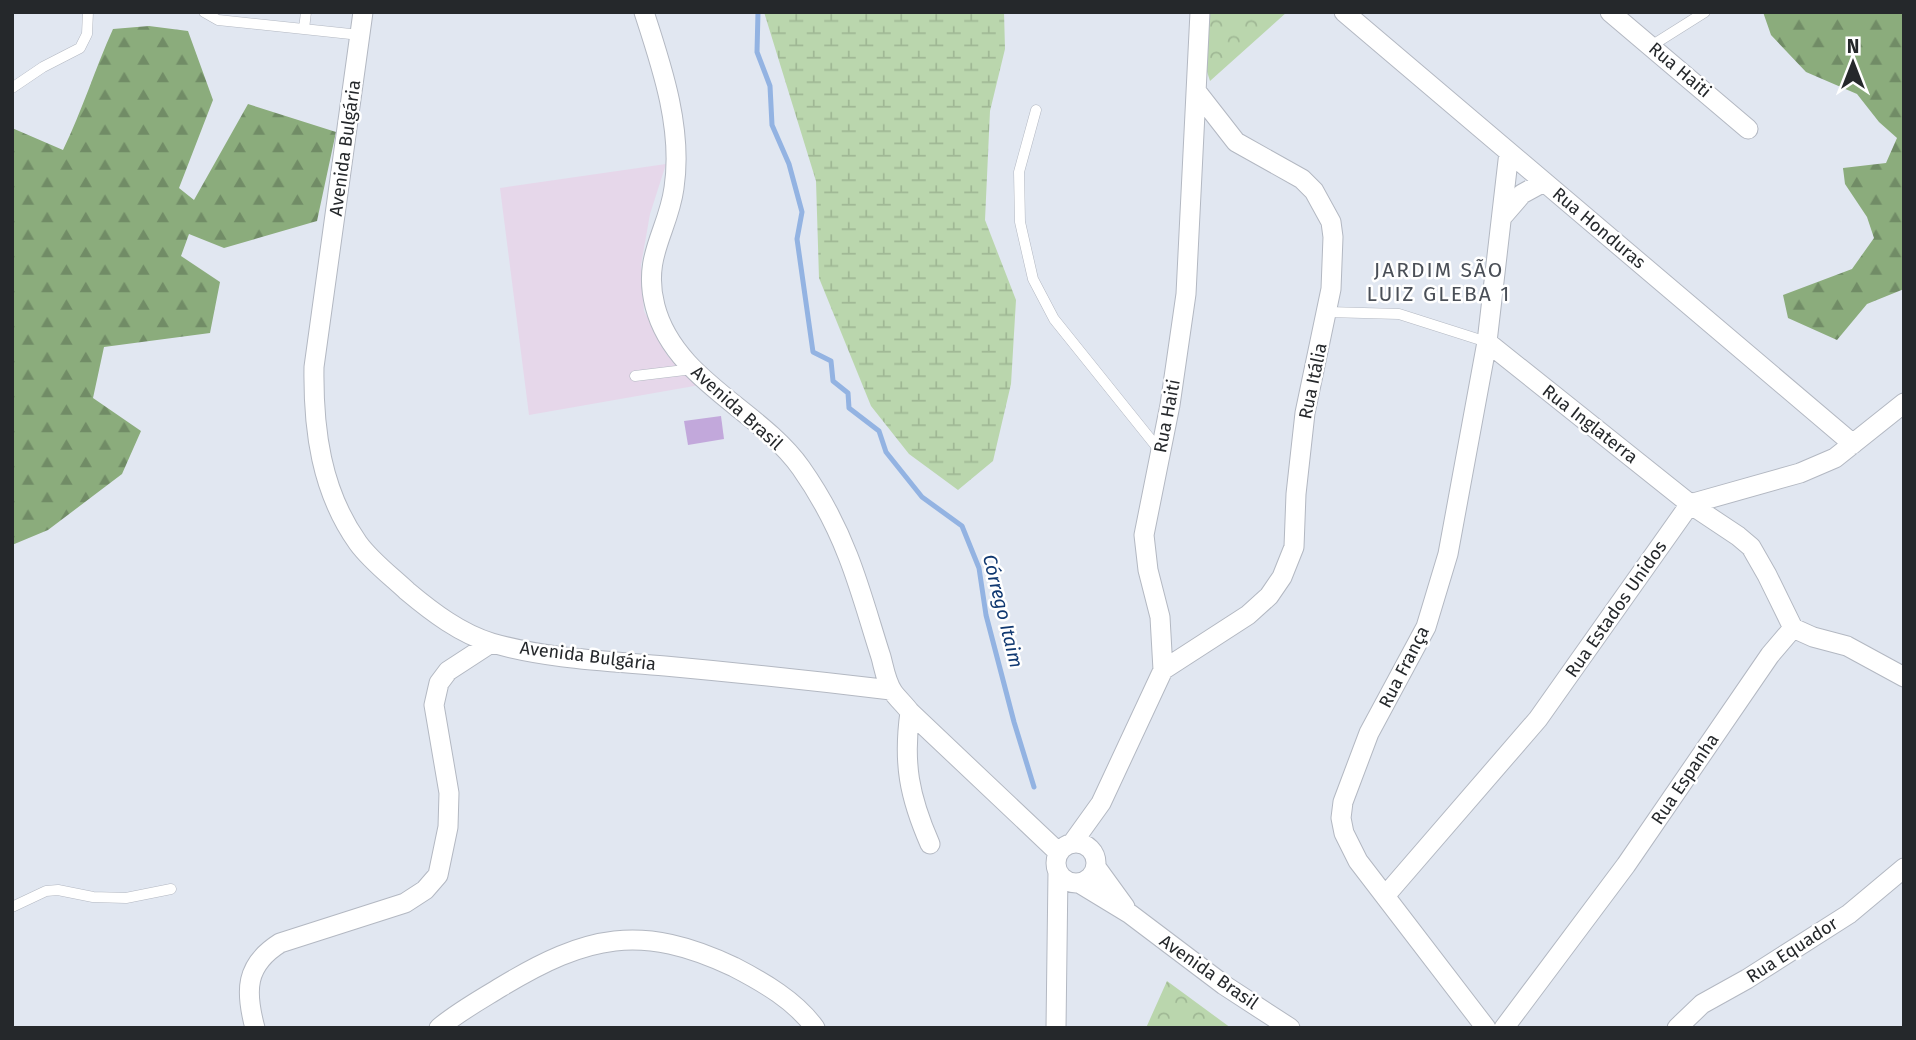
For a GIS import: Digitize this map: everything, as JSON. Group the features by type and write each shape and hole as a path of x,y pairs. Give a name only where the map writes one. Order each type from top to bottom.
{"street":[{"name":"Avenida Bulgária","path":"363,12 314,367 313,405 322,466 342,517 359,544 425,606 451,624 491,643 553,656 891,690"},
{"name":"Avenida Brasil","path":"644,12 668,97 676,167 674,191 649,279 662,330 679,355 770,433 799,465 820,496 848,556 891,690 910,712 1063,856"},
{"name":"Rua Haiti","path":"1063,856 1101,803 1163,670 1160,617 1148,570 1144,535 1179,351 1186,294 1200,12"},
{"name":"Rua Honduras","path":"1344,12 1853,444"},
{"name":"Rua Haiti","path":"1610,12 1748,129"},
{"name":"Rua Itália","path":"1163,670 1248,615 1269,596 1282,577 1294,547 1296,494 1305,413 1331,289 1334,237 1331,222 1314,191 1302,179 1236,142 1197,92"},
{"name":"Rua França","path":"1486,1028 1359,861 1344,833 1341,818 1343,802 1369,733 1426,626 1448,554 1487,342 1509,152"},
{"path":"1503,216 1522,194 1544,182"},
{"name":"Rua Inglaterra","path":"1487,342 1690,504 1751,547 1768,575 1793,628"},
{"path":"1690,504 1800,473 1835,458 1904,402"},
{"name":"Rua Estados Unidos","path":"1385,896 1538,719 1690,504"},
{"path":"1793,628 1813,637 1847,646 1904,677"},
{"name":"Rua Espanha","path":"1504,1028 1626,865 1770,655 1793,628"},
{"path":"254,1028 248,1004 248,988 256,965 265,953 280,943 405,903 425,890 438,875 448,827 449,793 434,705 439,683 448,671 491,643"},
{"path":"910,712 906,740 907,776 920,821 930,844"},
{"name":"Rua Haiti","path":"1096,863 1101,803"},
{"path":"1083,844 1092,850 1096,863 1091,877 1079,883 1064,879 1063,856 1083,844"},
{"path":"1056,1028 1063,856"},
{"name":"Avenida Brasil","path":"1096,863 1130,914"},
{"name":"Rua Equador","path":"1677,1028 1702,1004 1747,979 1849,914 1904,868"},
{"name":"Avenida Brasil","path":"1079,883 1130,914 1224,985 1290,1028"},
{"path":"439,1028 472,1003 536,965 600,942 632,939 669,943 712,957 745,973 784,997 815,1028"}],"lane":[{"path":"12,88 43,67 80,48 87,34 88,12"},
{"path":"204,12 218,20 360,36"},
{"path":"304,29 306,12"},
{"path":"1651,46 1705,12"},
{"path":"1037,110 1020,172 1020,222 1033,279 1054,319 1160,451"},
{"name":"Rua Inglaterra","path":"1328,312 1399,314 1487,342"},
{"path":"635,376 694,369"},
{"path":"12,907 46,891 126,898 171,889"}],"shaded area":[{"path":"666,164 650,214 641,265 644,311 667,355 700,385 529,415 500,188"}],"green space":[{"path":"764,12 1004,12 1005,49 990,111 985,220 1016,300 1011,384 993,461 958,490 909,454 871,406 819,278 816,181"},
{"path":"1207,12 1287,12 1210,81 1202,56"},
{"path":"1763,12 1904,12 1904,289 1867,304 1837,340 1788,318 1783,295 1852,269 1874,238 1867,217 1845,184 1843,168 1886,163 1897,138 1879,122 1857,94 1806,72 1771,35"},
{"path":"149,26 188,31 213,100 179,188 194,200 248,104 336,132 317,221 224,248 189,234 181,256 220,282 210,333 104,347 93,398 141,431 122,474 48,530 12,545 12,128 63,150 113,29"},
{"path":"1167,981 1231,1028 1146,1028"}],"building":[{"path":"721,416 724,439 688,445 684,421"}],"waterway":[{"name":"Córrego Itaim","path":"758,12 757,52 770,86 772,125 789,164 802,212 797,239 813,352 831,361 833,381 848,393 849,408 879,431 886,452 922,497 962,526 979,568 986,615 1034,787"}],"district":[{"name":"JARDIM SÃO LUIZ GLEBA 1","path":"1439,282"}]}
